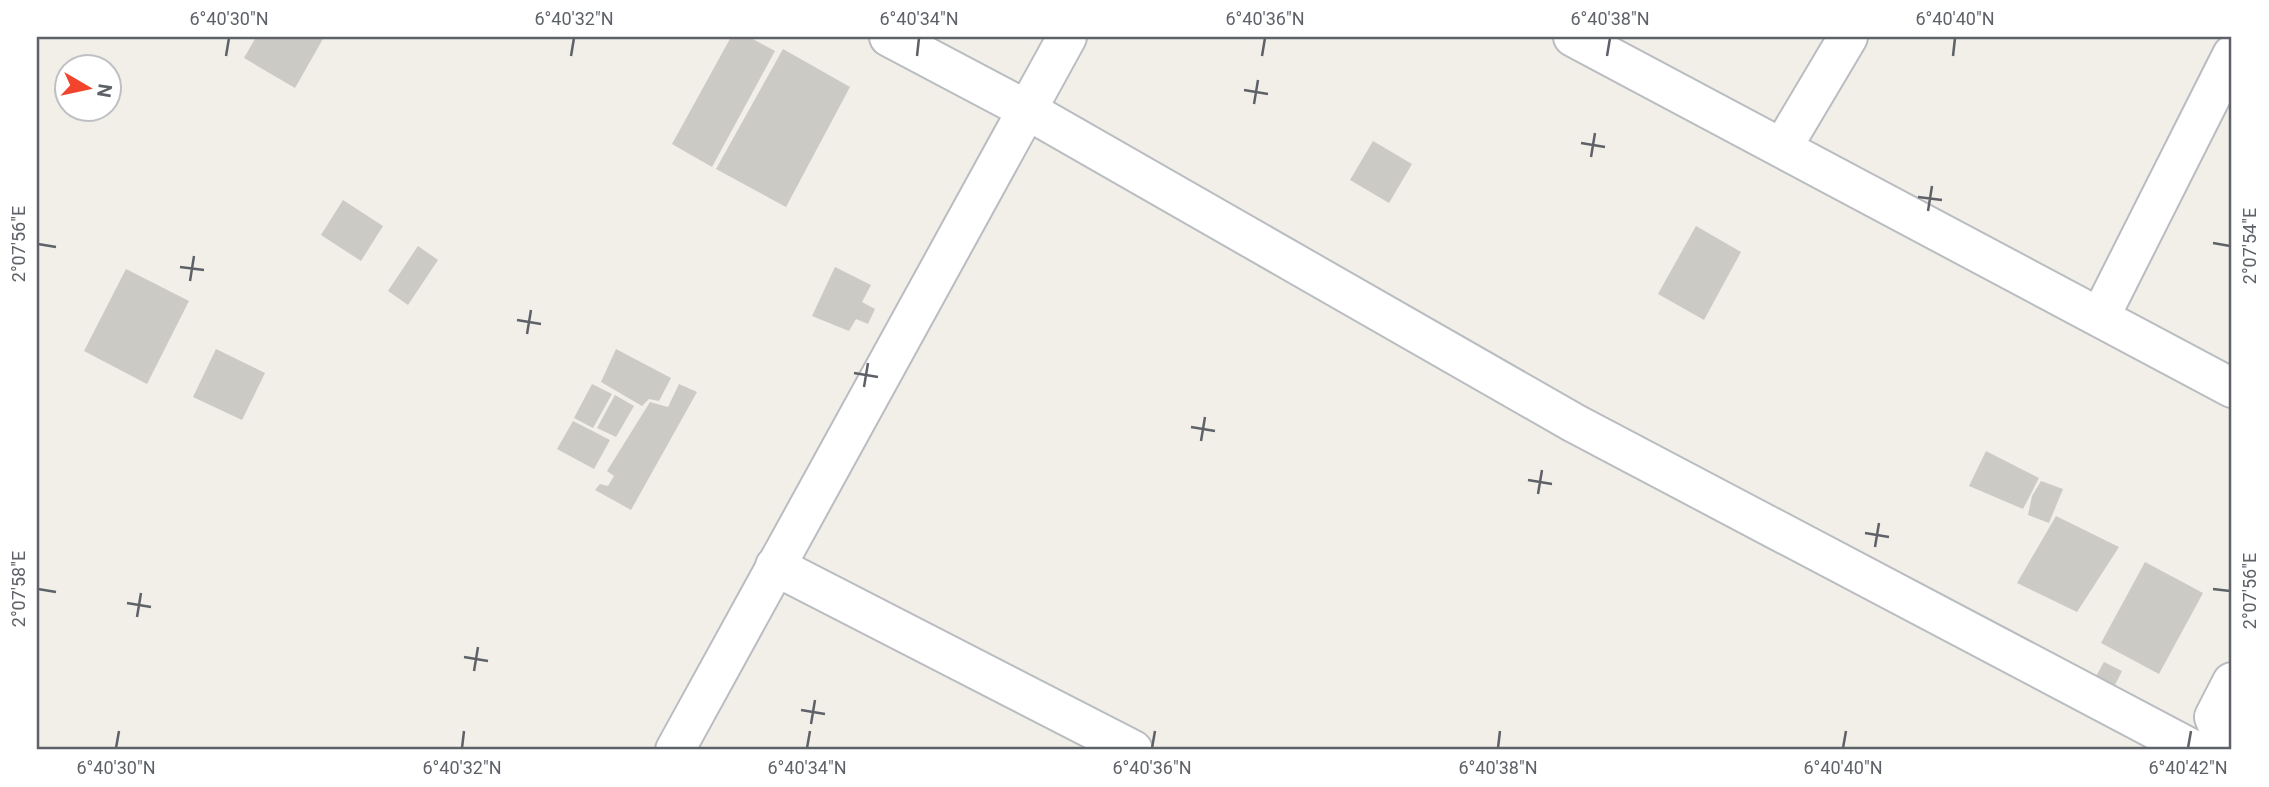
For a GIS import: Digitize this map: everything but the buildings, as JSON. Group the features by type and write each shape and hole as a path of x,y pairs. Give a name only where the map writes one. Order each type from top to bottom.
{"street":[{"path":"889,37 1027,110 1574,423 2194,750"},
{"path":"675,750 1067,37"},
{"path":"1573,37 2232,387"},
{"path":"1782,148 1848,37"},
{"path":"2100,317 2232,55"},
{"path":"775,566 1133,750"},
{"path":"2227,750 2214,717 2232,682"}]}
